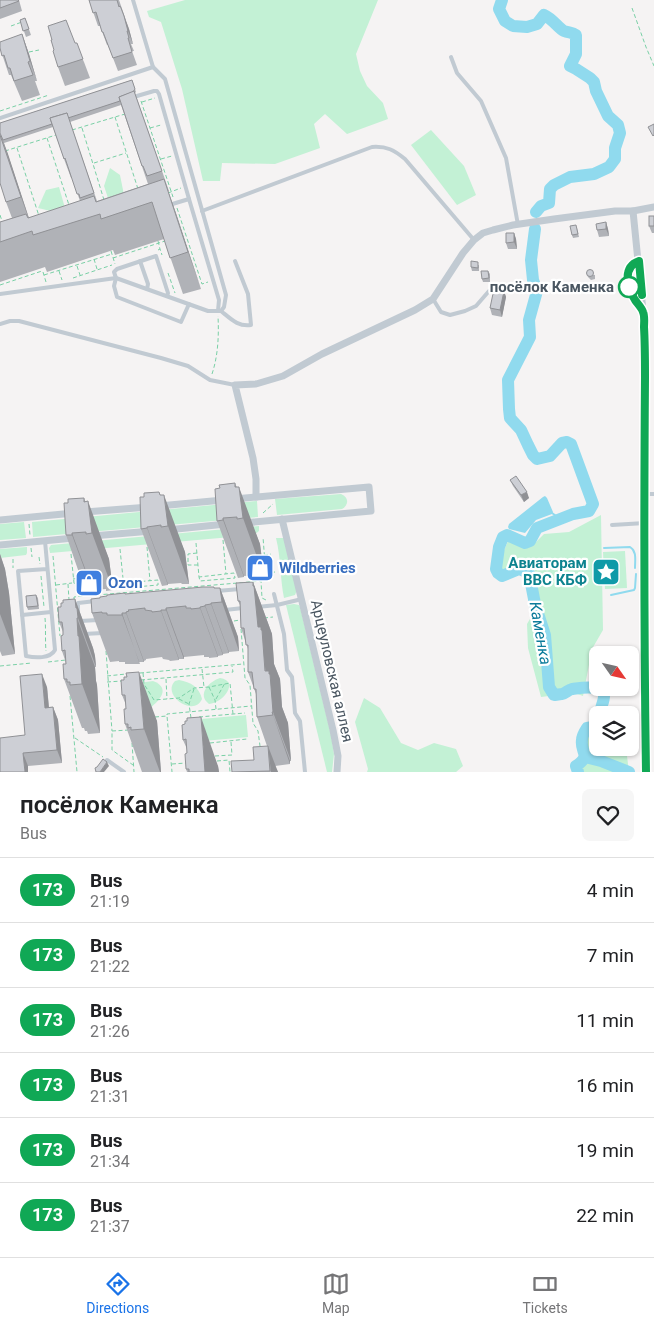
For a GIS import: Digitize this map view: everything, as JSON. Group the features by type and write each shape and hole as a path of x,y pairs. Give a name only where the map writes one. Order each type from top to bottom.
{"street":[{"path":"256,497 253,458 235,385 256,384 283,376 322,354 416,310 433,299 463,253 483,233 532,222 654,207"},
{"path":"633,211 639,261 645,348 644,494 648,709 646,772"},
{"path":"0,520 369,487 371,511 0,545"},
{"name":"Арцеуловская аллея","path":"282,519 336,741 338,756 337,772"}],"lane":[{"path":"133,0 153,67 165,79 226,295 224,307 220,311"},
{"path":"451,57 456,74 481,101 506,158 518,225"},
{"path":"0,118 153,67"},
{"path":"138,96 157,91 160,96 219,300 220,311"},
{"path":"202,211 372,147 382,146 395,151 405,159 474,240"},
{"path":"167,206 189,199"},
{"path":"167,296 168,293 156,256 117,269 114,272 116,278 114,286 117,297 181,322 188,304"},
{"path":"0,294 116,278 208,311 220,311 236,323 243,325 251,324 248,294 235,261"},
{"path":"639,261 629,267 627,276 633,298 643,311"},
{"path":"140,262 148,284 147,289"},
{"path":"433,299 441,312 450,315 476,306 489,291 497,288 516,288"},
{"path":"0,324 19,321 110,344 188,366 210,380 235,385"},
{"path":"644,494 654,494"},
{"path":"82,504 83,513"},
{"path":"612,525 645,523"},
{"path":"45,541 54,650 50,656 26,656 18,571 47,569"},
{"path":"204,592 242,589"},
{"path":"274,594 284,634 287,670 292,677 295,714 300,721 305,772"},
{"path":"256,599 257,607"},
{"path":"223,610 257,607 302,599"},
{"path":"99,601 78,603 79,621 103,620"},
{"path":"22,615 51,612"},
{"path":"75,635 104,633 104,626"},
{"path":"53,637 60,636"},
{"path":"106,759 124,772"}],"path":[{"path":"632,8 654,66"},
{"path":"11,26 21,22"},
{"path":"23,54 38,50"},
{"path":"138,96 202,284 213,280"},
{"path":"141,102 160,96"},
{"path":"73,130 125,114"},
{"path":"115,117 140,196"},
{"path":"150,128 168,122"},
{"path":"82,127 106,207"},
{"path":"0,153 56,135"},
{"path":"47,138 71,211"},
{"path":"17,147 40,221"},
{"path":"93,164 127,153"},
{"path":"160,159 177,154"},
{"path":"164,194 186,187"},
{"path":"0,215 3,224"},
{"path":"113,258 171,239"},
{"path":"158,242 160,249"},
{"path":"111,251 117,269"},
{"path":"134,251 136,257"},
{"path":"44,275 112,254"},
{"path":"94,259 97,270"},
{"path":"77,265 80,276"},
{"path":"0,285 42,270 47,287"},
{"path":"59,271 63,281"},
{"path":"210,380 216,363 220,311"},
{"path":"264,516 263,512 273,504 272,500"},
{"path":"29,522 31,538"},
{"path":"262,537 266,573"},
{"path":"223,540 226,574"},
{"path":"196,543 199,577 200,581 203,581 204,592"},
{"path":"31,546 32,558"},
{"path":"147,547 150,581"},
{"path":"120,550 123,583 124,588 127,588 128,598"},
{"path":"197,553 188,554 188,566 198,565"},
{"path":"71,554 73,579 79,593"},
{"path":"264,555 271,554"},
{"path":"53,556 60,636"},
{"path":"251,582 251,578 266,576 266,573 275,572"},
{"path":"199,577 234,573 234,578 203,581"},
{"path":"127,588 158,585 158,574"},
{"path":"73,579 85,578"},
{"path":"123,583 158,580"},
{"path":"98,595 261,581 262,598 277,603"},
{"path":"56,585 74,583"},
{"path":"68,584 70,607"},
{"path":"75,606 74,597 89,596"},
{"path":"240,608 245,678 250,685 253,723 258,731 260,747"},
{"path":"258,618 280,616"},
{"path":"234,621 240,620"},
{"path":"74,737 106,759 112,750 106,650"},
{"path":"134,674 244,664"},
{"path":"134,680 233,672 232,665"},
{"path":"202,668 204,687"},
{"path":"143,673 144,684 154,700 179,698 194,688 230,682 232,714"},
{"path":"107,676 125,674"},
{"path":"166,678 167,699"},
{"path":"107,682 125,681"},
{"path":"215,700 226,683"},
{"path":"209,687 217,709"},
{"path":"187,718 190,718 189,704 194,688"},
{"path":"70,689 77,772"},
{"path":"179,698 189,704"},
{"path":"148,717 252,706"},
{"path":"199,717 245,713"},
{"path":"167,716 172,772"},
{"path":"112,731 130,730 131,733"},
{"path":"206,743 247,739"},
{"path":"230,772 229,760 232,758 231,740"},
{"path":"132,741 134,772"},
{"path":"112,750 134,765"},
{"path":"208,757 232,755"},
{"path":"215,761 229,760"},
{"path":"171,764 189,762"}],"green space":[{"path":"185,0 378,0 356,54 360,71 367,86 383,103 388,119 347,134 325,114 314,124 320,148 275,164 222,163 220,181 203,181 182,89 161,22 149,17 147,11"},
{"path":"431,130 464,166 476,195 457,205 411,145"},
{"path":"110,168 120,175 125,200 114,216 104,186"},
{"path":"59,187 67,215 38,208 46,190"},
{"path":"341,494 346,497 347,501 342,509 277,515 275,499"},
{"path":"257,501 258,517 33,537 32,522"},
{"path":"601,515 603,630 594,646 589,646 589,665 583,696 569,691 541,697 528,648 527,624 538,605 534,568 521,561 502,574 500,560 508,541 533,545 544,534 569,532"},
{"path":"24,522 26,538 0,540 0,524"},
{"path":"259,526 259,531 254,535 50,553 49,548 51,545"},
{"path":"276,538 284,538 297,590 295,595 284,598 279,553"},
{"path":"27,547 26,555 0,558 0,549"},
{"path":"625,551 627,588 605,589 603,552"},
{"path":"294,604 300,607 331,735 334,754 332,772 327,772 286,605"},
{"path":"220,678 229,683 227,692 219,700 209,704 205,700 204,692 212,682"},
{"path":"179,680 197,688 202,699 198,704 186,705 175,698 172,687 175,681"},
{"path":"153,681 162,687 163,691 160,698 150,708 138,684"},
{"path":"364,698 380,708 401,743 418,750 434,743 456,749 463,766 456,772 367,772 368,769 355,722"},
{"path":"246,715 248,737 192,742 190,720"},
{"path":"589,736 589,756 627,756 629,772 574,772 585,741"}],"water":[{"path":"545,496 553,512 552,514 536,520 525,533 509,529 509,524"}],"building":[{"path":"0,0 18,0 19,1 0,8"},
{"path":"89,0 117,0 124,16 132,52 113,58 96,12 93,13"},
{"path":"25,18 29,29 23,31 20,20"},
{"path":"66,20 83,59 58,67 48,26"},
{"path":"22,34 33,75 14,81 4,55 2,56 0,42"},
{"path":"132,80 135,89 133,92 119,97 120,101 68,118 67,113 50,118 52,124 3,140 0,133 0,123"},
{"path":"134,91 162,171 147,176 119,97"},
{"path":"67,113 94,193 80,198 50,118"},
{"path":"654,124 654,135 653,136 648,127"},
{"path":"0,135 21,197 6,202 0,183"},
{"path":"164,179 188,252 170,258 152,202 101,219 100,214 33,235 32,231 0,242 0,222 26,214 28,218 94,196 96,202"},
{"path":"649,216 654,216 654,226 649,226"},
{"path":"606,222 606,229 597,230 596,224"},
{"path":"576,225 578,234 572,235 570,226"},
{"path":"506,233 514,233 514,242 506,243"},
{"path":"471,261 478,262 478,268 471,267"},
{"path":"590,269 594,273 590,277 586,273"},
{"path":"481,271 488,271 489,278 482,279"},
{"path":"494,289 504,291 500,310 490,308"},
{"path":"516,476 527,492 521,495 510,480"},
{"path":"235,483 235,487 239,487 243,518 223,518 223,520 217,521 215,489 220,488 219,485"},
{"path":"159,492 160,495 164,495 168,526 161,527 161,525 141,529 140,497 144,497 144,493"},
{"path":"84,498 84,502 88,501 92,533 72,533 72,535 66,535 64,503 68,503 68,499"},
{"path":"253,582 258,627 261,627 262,630 265,671 269,671 270,674 273,712 273,715 257,717 256,689 254,689 252,672 248,672 248,645 246,645 244,628 241,628 240,601 238,601 236,583"},
{"path":"203,587 220,588 222,602 191,609 186,608 186,606 166,608 166,610 152,612 145,610 145,608 128,610 126,613 122,613 122,615 107,615 107,613 102,612 92,613 91,599 107,595"},
{"path":"36,595 38,606 27,607 26,596"},
{"path":"75,599 82,684 70,685 67,679 64,679 63,664 66,664 65,650 62,651 61,636 63,635 63,629 62,622 59,622 58,607 61,607 63,600"},
{"path":"139,672 144,729 131,730 131,727 128,728 128,724 125,724 125,695 122,695 121,680 127,677 126,673"},
{"path":"42,674 45,708 53,707 57,750 23,753 25,772 0,772 0,738 25,735 20,676"},
{"path":"201,717 205,772 189,772 189,769 186,769 186,739 183,740 182,725 185,724 187,718"},
{"path":"268,746 270,771 232,772 231,761 254,760 253,747"},
{"path":"103,759 107,762 100,772 96,772 95,768"}],"waterway":[{"name":"Каменка","path":"502,0 499,9 505,21 513,26 527,27 537,24 544,15 564,31 576,35 576,54 570,66 594,82 596,91 608,116 618,125 620,133 615,148 615,159 609,167 594,174 570,177 554,185 550,189 549,203 541,206 536,212"},
{"name":"Каменка","path":"535,229 531,260 533,280 537,291 529,320 530,337 508,380 510,418 521,430 533,455 537,459 550,456 562,443 567,442 571,444 593,504 589,511 573,514 537,528 530,541 525,543 507,535 503,537 499,547 496,569 502,576 519,569 529,573 535,604 545,635 549,687 554,695 562,694 571,689 596,688 603,692 602,706"},
{"path":"552,513 559,518"},
{"path":"604,548 630,547 635,553 635,568"},
{"path":"611,595 634,590 636,574"},
{"name":"Каменка","path":"578,772 576,766 584,756 582,738 589,728"},
{"path":"585,757 629,772"}],"bus line":[{"name":"173","path":"642,295 639,261 629,267 627,276 633,298 643,311 645,348 646,772"}],"place":[{"name":"посёлок Каменка","path":"629,287"},
{"name":"Wildberries","path":"260,568"},
{"name":"Авиаторам ВВС КБФ","path":"606,572"},
{"name":"Ozon","path":"89,583"}]}
